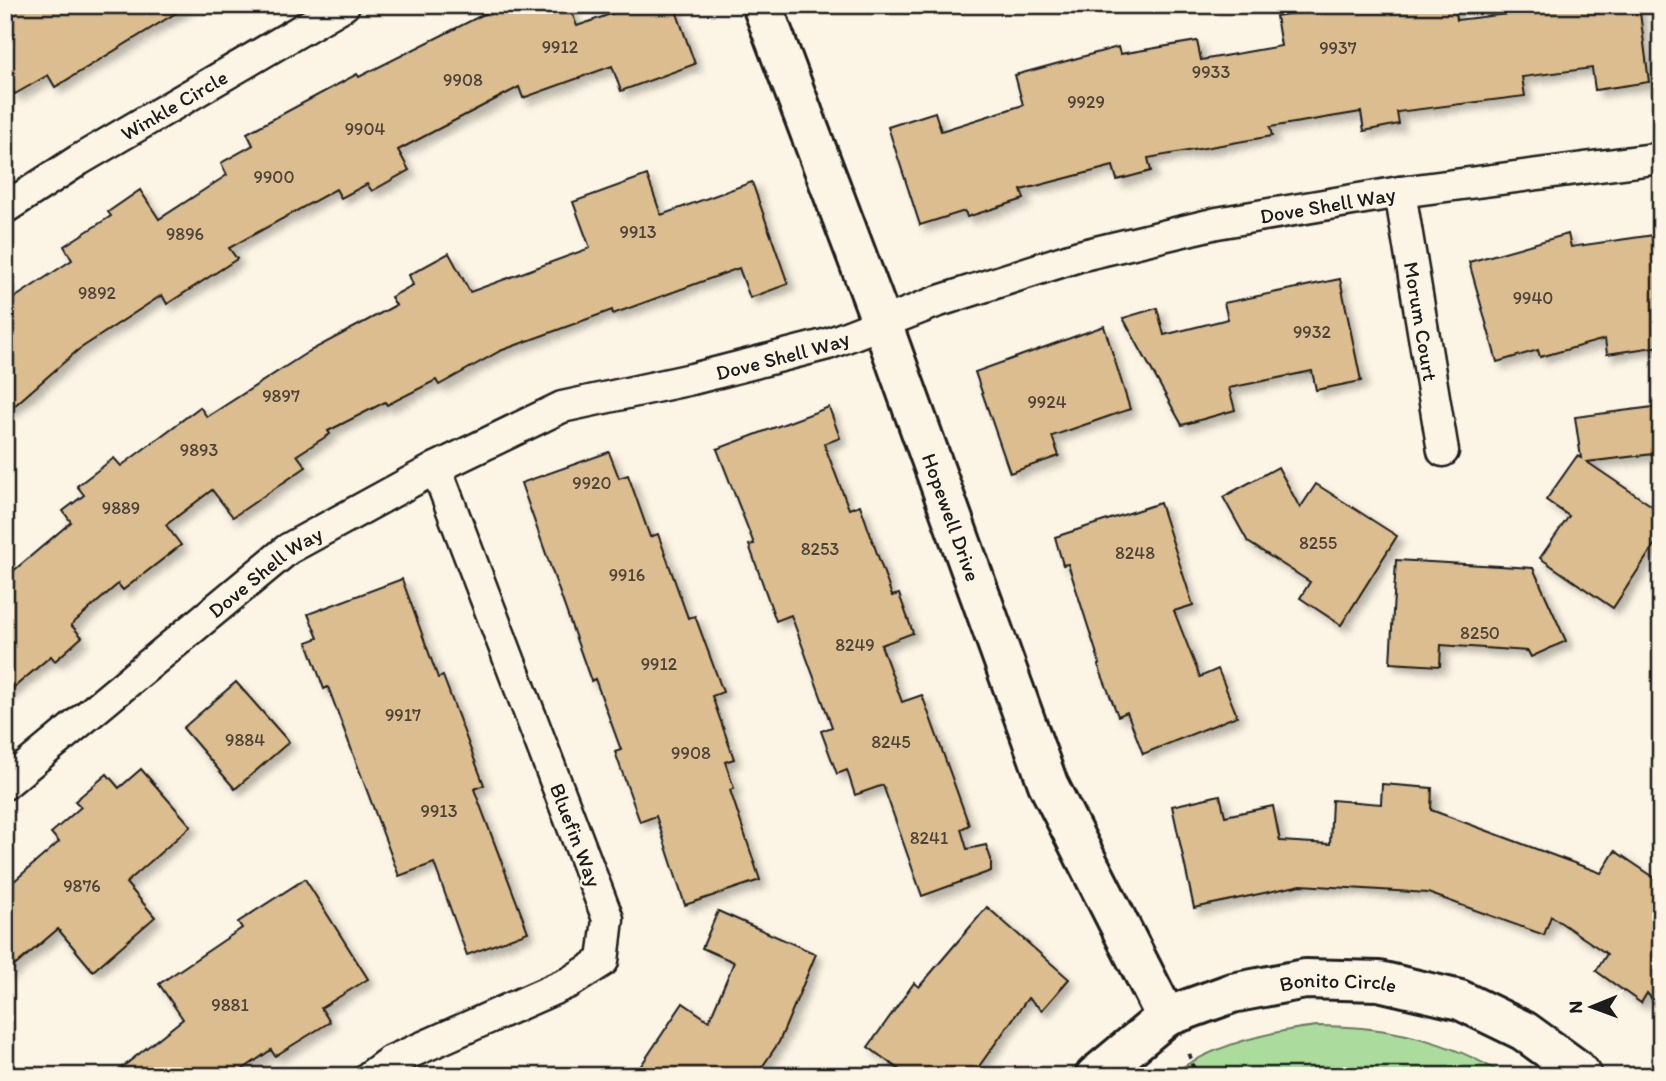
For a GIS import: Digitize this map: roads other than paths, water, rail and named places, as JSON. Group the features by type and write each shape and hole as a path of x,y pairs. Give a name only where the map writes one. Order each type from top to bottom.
{"street":[{"name":"Winkle Circle","path":"5,208 79,160 345,5"},
{"name":"Hopewell Drive","path":"762,5 881,323 1048,784 1166,1017"},
{"name":"Dove Shell Way","path":"5,784 288,550 436,468 562,407 692,379 828,344 936,302 1079,256 1217,223 1400,192 1661,158"},
{"name":"Morum Court","path":"1400,192 1443,451"},
{"name":"Bluefin Way","path":"370,1076 389,1062 570,982 603,961 608,919 436,468"},
{"name":"Bonito Circle","path":"1094,1076 1166,1017 1232,993 1305,979 1379,981 1460,1000 1524,1031 1583,1076"}]}
